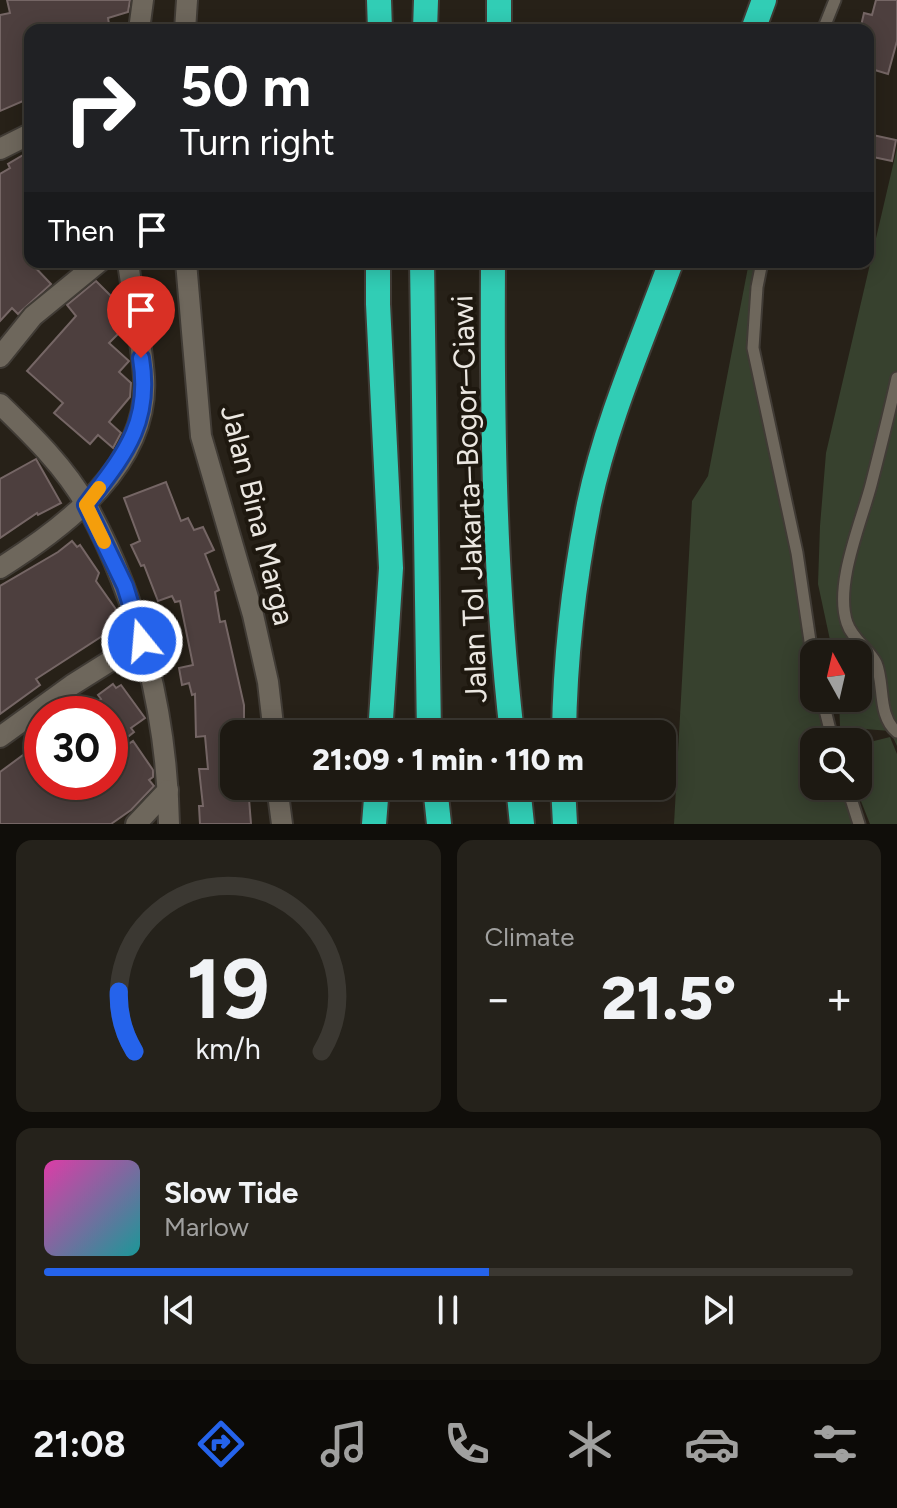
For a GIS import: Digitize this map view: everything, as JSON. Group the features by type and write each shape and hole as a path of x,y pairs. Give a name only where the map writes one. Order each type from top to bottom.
{"highway":[{"path":"379,0 380,24"},
{"path":"425,24 426,0"},
{"path":"499,0 499,24"},
{"path":"755,24 764,0"},
{"path":"378,268 391,568 381,720"},
{"name":"Jalan Tol Jakarta–Bogor–Ciawi","path":"422,268 429,720"},
{"name":"Jalan Tol Jakarta–Bogor–Ciawi","path":"493,268 492,413 498,553 511,720"},
{"path":"564,720 564,680 574,595 590,502 624,389 669,268"},
{"path":"374,824 376,800"},
{"path":"436,800 439,824"},
{"path":"519,800 522,824"},
{"path":"564,800 565,824"}],"street":[{"path":"140,24 143,0"},
{"path":"185,24 187,0"},
{"path":"0,149 24,137"},
{"path":"0,357 33,316 92,268"},
{"path":"0,568 48,537 86,505 120,461 137,430 144,379 129,268"},
{"name":"Jalan Bina Marga","path":"187,268 201,436 253,615 268,682 272,720"},
{"path":"0,404 42,445 86,505 125,586 142,641 161,731 169,824"},
{"path":"0,737 72,685 142,641"},
{"path":"136,824 168,790"},
{"path":"279,800 282,824"}],"lane":[{"path":"825,24 835,0"},
{"path":"761,268 753,348 797,553 810,640"},
{"path":"897,378 870,490 850,552 845,601 847,623 876,663 881,697 891,727 897,732"},
{"path":"851,800 859,824"}],"green space":[{"path":"897,148 897,746 890,731 840,727 839,712 872,712 872,640 830,640 818,584 826,453 869,268 874,268 874,247"},
{"path":"748,268 761,268 753,348 809,640 800,640 800,712 827,712 832,728 800,728 800,800 854,800 862,824 674,824 692,501 708,476"},
{"path":"890,737 897,754 897,824 870,824 861,800 872,800 872,742"}],"building":[{"path":"7,0 130,0 128,12 108,18 109,24 24,24 24,101 0,111 0,15 10,13"},
{"path":"876,0 897,0 897,41 888,74 874,70 874,24 861,24 864,13 872,15"},
{"path":"874,135 896,140 892,161 874,157"},
{"path":"24,155 24,268 36,268 51,284 18,314 12,308 0,321 0,174 10,168 8,164"},
{"path":"96,281 122,307 124,319 118,325 123,329 109,343 129,361 119,372 131,383 130,397 109,422 121,433 113,448 98,435 90,444 54,413 63,403 27,371 76,316 67,305"},
{"path":"36,459 61,503 37,513 0,538 0,479"},
{"path":"166,482 181,521 188,518 194,530 203,527 214,550 205,554 219,590 215,592 220,622 225,621 244,705 244,720 220,720 220,800 249,800 251,824 200,824 199,806 203,806 199,769 208,769 205,736 196,737 195,694 192,695 189,683 182,685 179,668 193,665 180,601 175,602 172,596 158,601 144,565 141,566 131,545 140,541 124,498"},
{"path":"72,541 77,547 80,545 99,573 96,581 120,615 108,623 113,629 36,679 40,685 0,714 0,586"},
{"path":"113,684 116,688 121,685 145,718 131,728 134,732 128,737 128,696 98,695"},
{"path":"133,741 153,770 153,777 149,780 154,786 131,810 111,824 0,824 0,772 24,754 24,800 128,800 128,744"}],"slow traffic":[{"path":"99,488 86,505 104,542"}],"route":[{"path":"141,358 144,379 137,430 120,461 86,505 125,586 142,641"}]}
